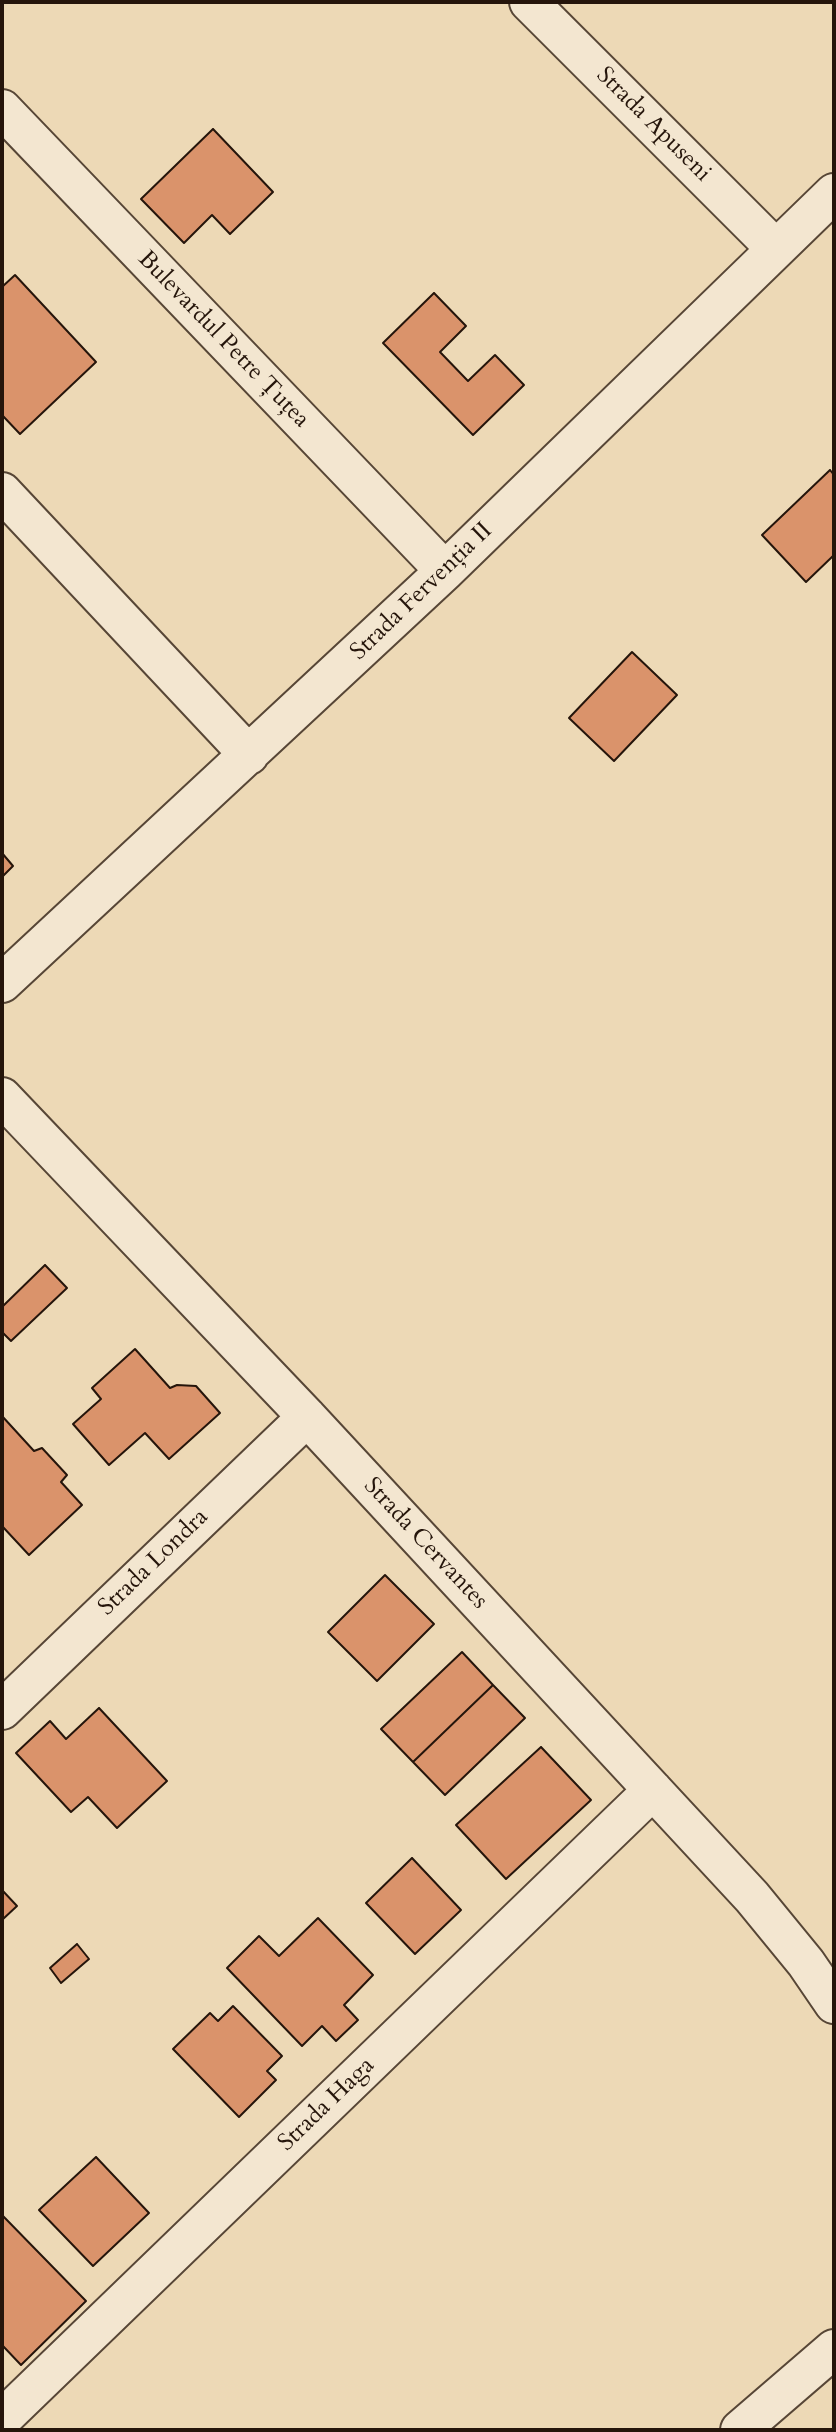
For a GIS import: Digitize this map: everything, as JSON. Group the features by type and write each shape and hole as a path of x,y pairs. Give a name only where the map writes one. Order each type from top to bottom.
{"street":[{"name":"Strada Apuseni","path":"529,2 776,249"},
{"name":"Bulevardul Petre Țuțea","path":"2,109 445,571"},
{"name":"Strada Fervenția II","path":"2,983 445,571 834,193"},
{"path":"2,492 249,755"},
{"name":"Strada Cervantes","path":"2,1097 307,1417 752,1897 806,1963 834,2004"},
{"name":"Strada Londra","path":"2,1710 307,1417"},
{"name":"Strada Haga","path":"2,2420 653,1790"},
{"path":"740,2430 834,2350"}],"building":[{"path":"213,129 273,192 230,234 212,215 184,243 141,199"},
{"path":"15,275 96,362 20,434 2,415 2,287"},
{"path":"434,293 466,326 440,352 468,381 495,355 524,385 473,435 383,343"},
{"path":"830,470 834,475 834,555 806,582 762,535"},
{"path":"632,652 677,695 614,761 569,718"},
{"path":"2,853 13,866 2,877"},
{"path":"45,1265 67,1288 11,1341 2,1332 2,1307"},
{"path":"135,1349 170,1388 177,1385 196,1386 220,1413 169,1459 145,1433 109,1465 73,1424 101,1399 92,1388"},
{"path":"2,1416 34,1451 42,1448 67,1475 61,1482 82,1505 29,1555 2,1526"},
{"path":"385,1575 434,1624 377,1681 328,1632"},
{"path":"462,1652 493,1685 413,1762 381,1729"},
{"path":"493,1685 525,1718 445,1795 413,1762"},
{"path":"99,1708 167,1781 117,1828 88,1797 71,1812 16,1753 50,1721 66,1739"},
{"path":"541,1747 591,1800 506,1879 456,1825"},
{"path":"412,1858 461,1910 415,1954 366,1903"},
{"path":"2,1890 17,1906 2,1920"},
{"path":"318,1918 373,1975 344,2005 358,2020 336,2041 322,2026 302,2046 227,1968 259,1936 279,1956"},
{"path":"77,1944 89,1959 61,1983 50,1968"},
{"path":"233,2006 282,2056 267,2071 276,2080 239,2117 173,2049 210,2013 218,2021"},
{"path":"96,2157 149,2213 93,2266 39,2210"},
{"path":"2,2215 86,2301 21,2365 2,2345"}]}
